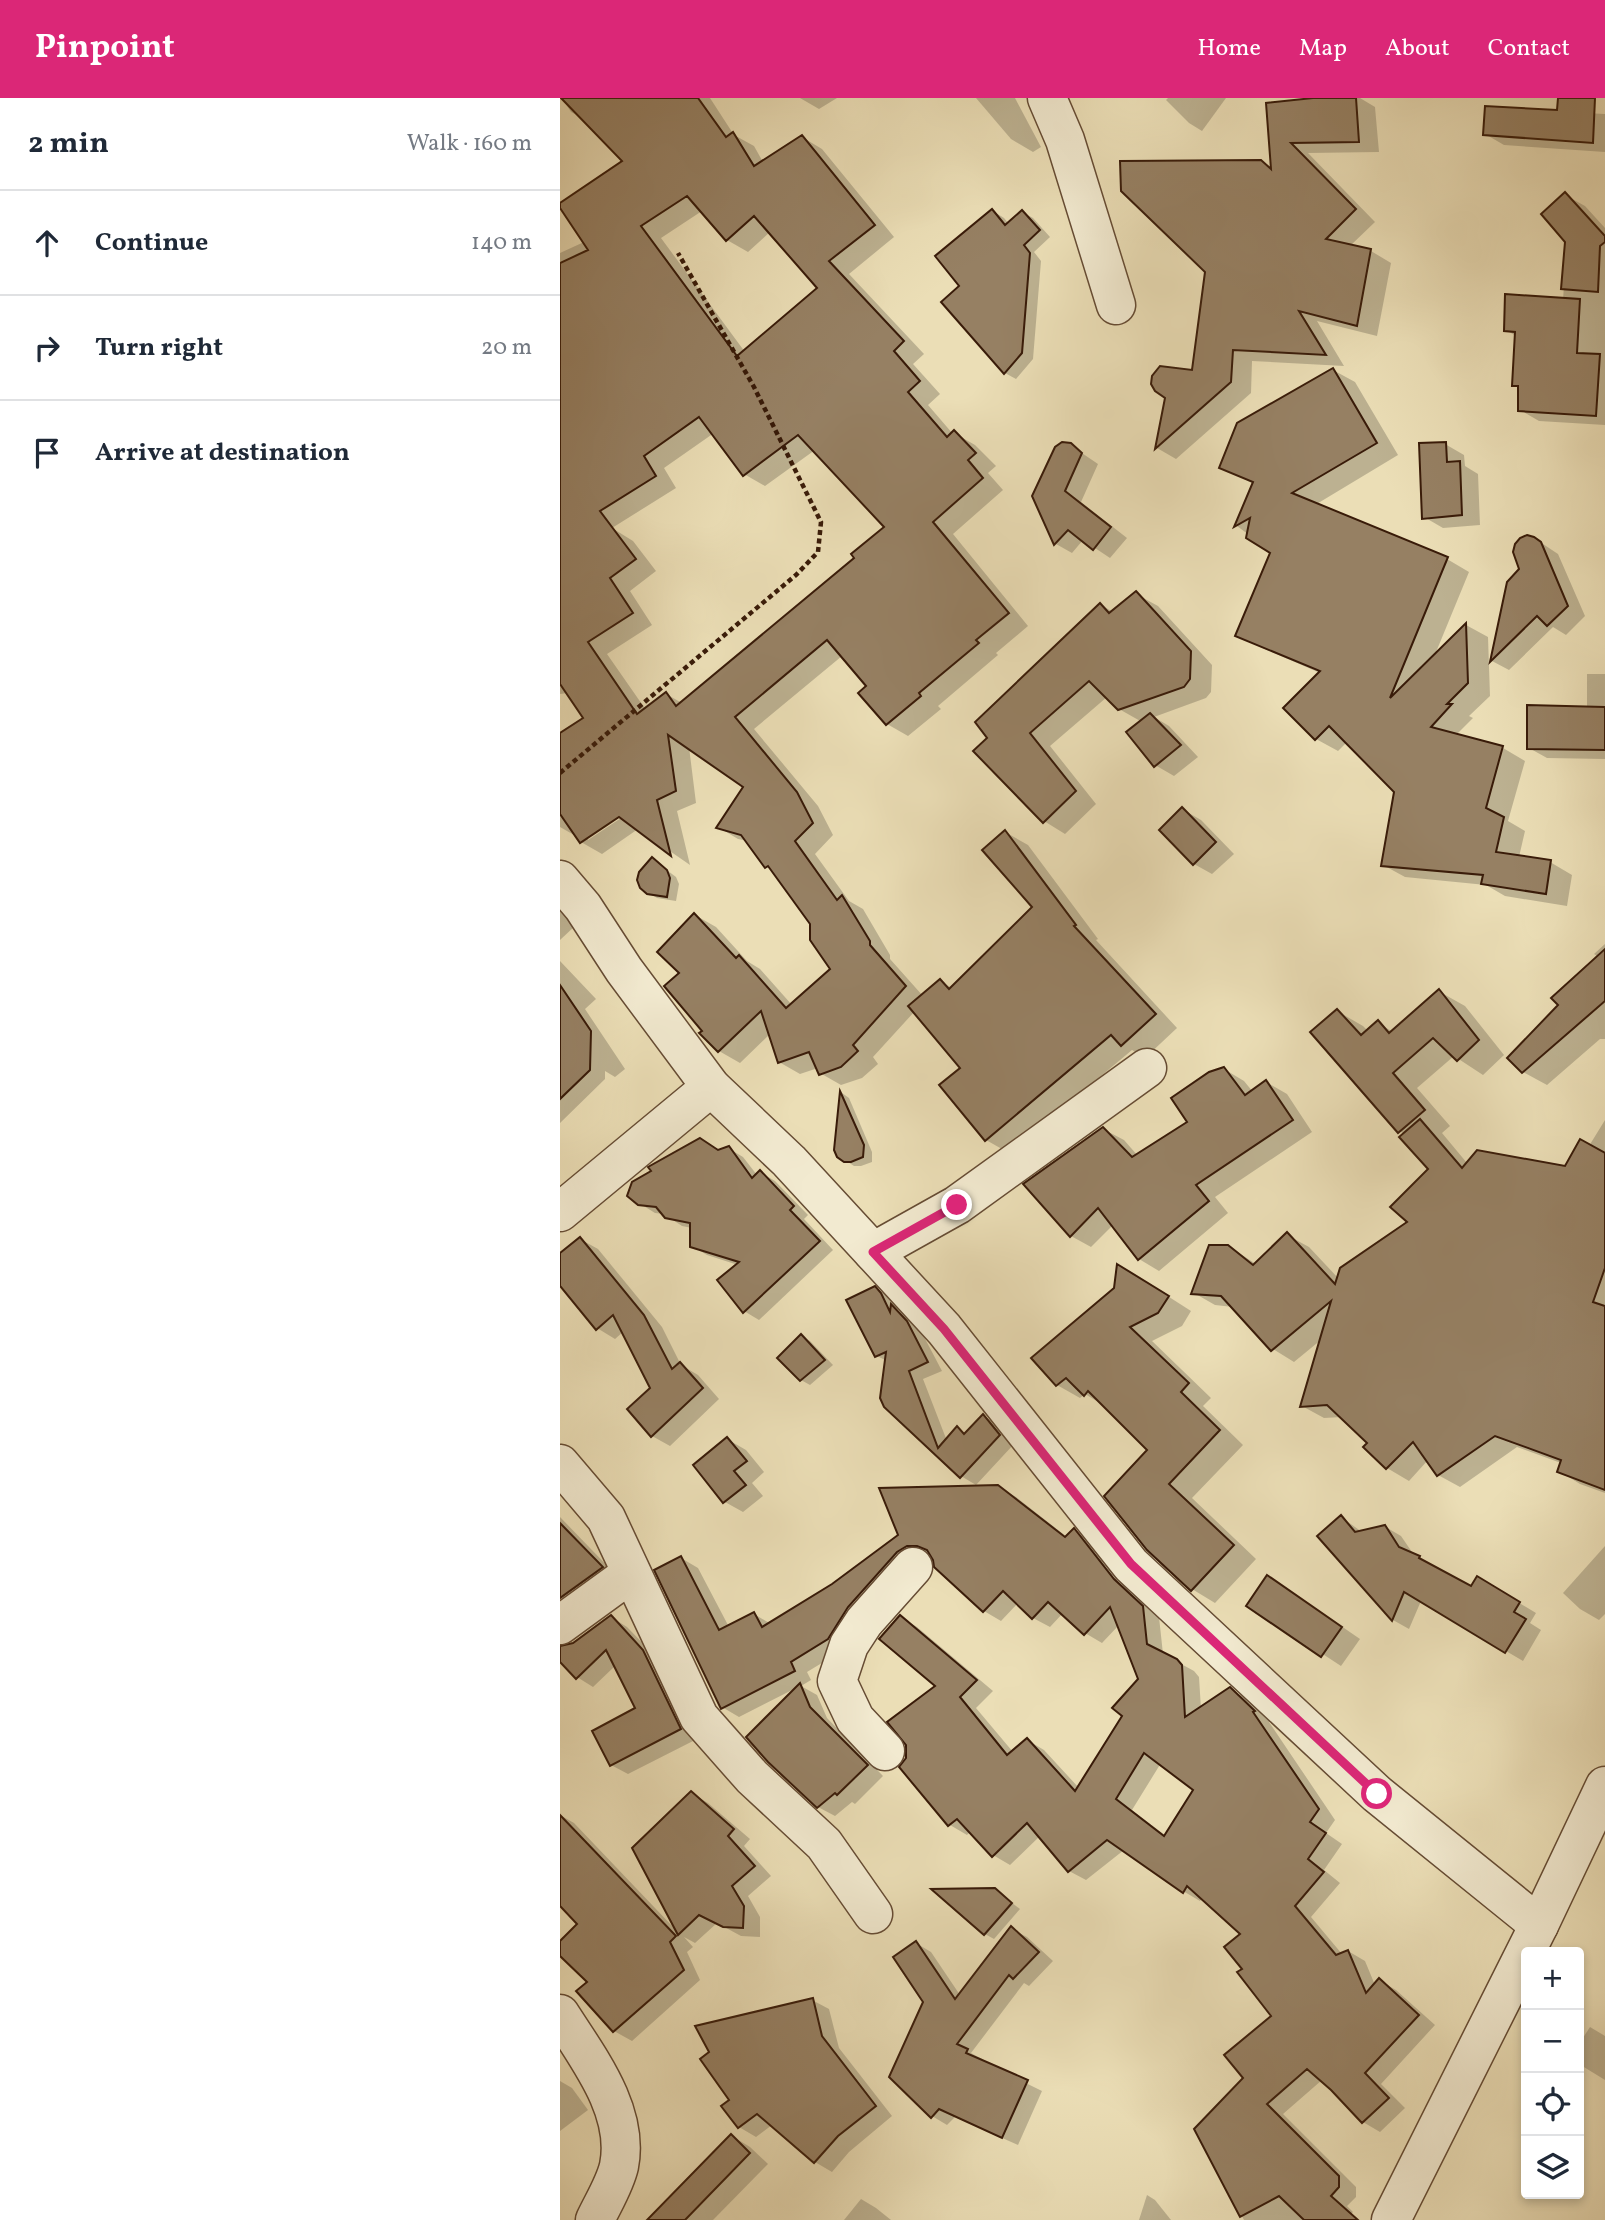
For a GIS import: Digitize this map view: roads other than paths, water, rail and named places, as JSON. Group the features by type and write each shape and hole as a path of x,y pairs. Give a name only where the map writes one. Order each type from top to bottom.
{"street":[{"path":"1047,98 1065,140 1116,305"},
{"path":"560,880 583,907 624,970 710,1087 789,1161 944,1329 1131,1564 1377,1794 1539,1925"},
{"path":"873,1252 957,1205 1147,1069"},
{"path":"560,1212 710,1087"},
{"path":"560,1464 606,1518 699,1717 752,1777 824,1844 873,1914"},
{"path":"885,1751 855,1719 837,1681 849,1645 857,1633 913,1567"},
{"path":"560,1625 631,1574"},
{"path":"1391,2220 1539,1925 1605,1786"},
{"path":"560,2014 609,2096 622,2137 619,2168 596,2220"}]}
